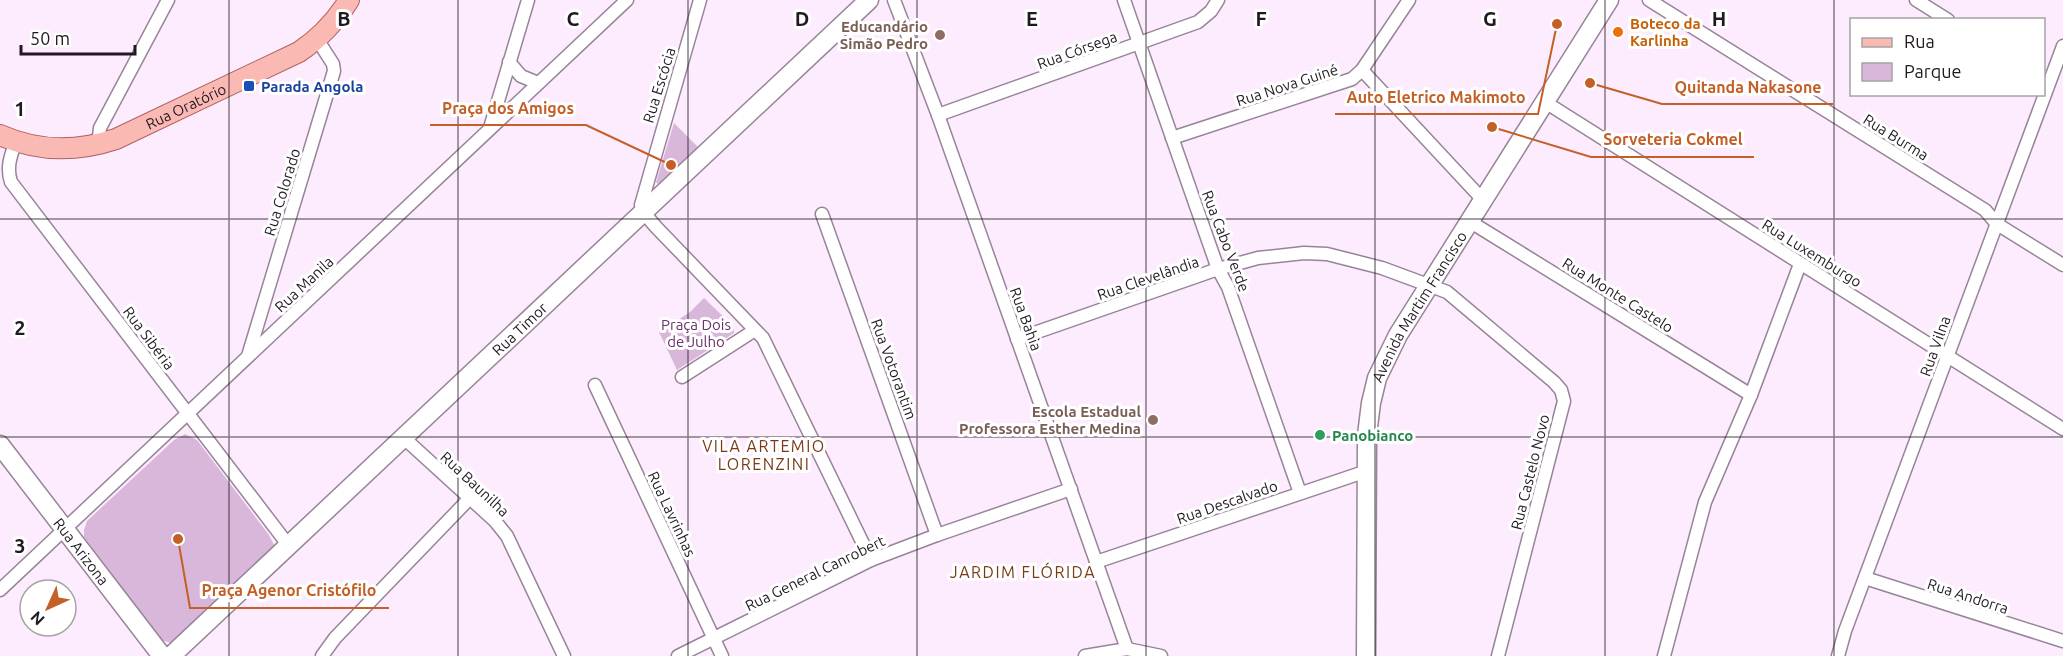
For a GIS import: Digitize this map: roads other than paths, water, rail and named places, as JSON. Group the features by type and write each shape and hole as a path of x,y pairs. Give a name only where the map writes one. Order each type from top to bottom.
{"main road":[{"name":"Rua Oratório","path":"8,138 58,149 98,145 116,139 299,52 332,24 349,0"}],"street":[{"path":"98,145 100,128 168,0"},
{"path":"489,130 528,0"},
{"name":"Rua Manila","path":"0,590 627,0"},
{"name":"Rua Escócia","path":"644,213 641,205 642,195 700,0"},
{"name":"Rua Timor","path":"171,656 869,0"},
{"name":"Rua Bahia","path":"894,0 938,115 1126,649"},
{"name":"Rua Cabo Verde","path":"1124,0 1218,269 1228,287 1300,493"},
{"name":"Rua Córsega","path":"938,115 1198,22 1211,11 1218,0"},
{"name":"Rua Nova Guiné","path":"1172,138 1352,79 1362,70 1409,0"},
{"name":"Avenida Martim Francisco","path":"1366,656 1367,435 1377,378 1398,334 1609,0"},
{"name":"Rua Burma","path":"1649,0 1985,210 1997,224 2063,265"},
{"path":"1916,0 1945,18"},
{"name":"Rua Colorado","path":"248,358 334,71 333,64 317,39"},
{"name":"Rua Vilna","path":"2047,80 2063,46"},
{"path":"509,62 521,76 538,83"},
{"path":"1362,70 1483,200"},
{"path":"2047,80 2063,88"},
{"name":"Rua Vilna","path":"1838,656 1845,631 1997,224 2041,96"},
{"name":"Rua Luxemburgo","path":"1545,102 2063,429"},
{"name":"Rua Sibéria","path":"8,138 8,174 11,182 289,546"},
{"path":"644,213 767,345 872,560"},
{"name":"Rua Votorantim","path":"822,214 937,535"},
{"name":"Rua Monte Castelo","path":"1469,221 1750,394"},
{"name":"Rua Clevelândia","path":"1017,339 1218,269 1258,258 1304,253 1327,254 1363,262 1413,281 1430,284"},
{"path":"1665,656 1705,502 1800,264"},
{"name":"Rua Castelo Novo","path":"1430,284 1447,292 1554,382 1561,390 1564,401 1498,656"},
{"path":"682,377 755,330"},
{"name":"Rua Lavrinhas","path":"595,385 722,656"},
{"name":"Rua Baunilha","path":"404,438 495,521 507,536 564,656"},
{"name":"Rua Arizona","path":"0,445 162,656"},
{"name":"Rua Descalvado","path":"1096,562 1367,471"},
{"name":"Rua General Canrobert","path":"678,656 872,560 1071,489"},
{"path":"322,656 342,630 469,499"},
{"name":"Rua Andorra","path":"1865,578 2063,641"},
{"path":"1085,656 1126,649 1161,656"}],"place":[{"name":"Auto Eletrico Makimoto","path":"1557,24"},
{"name":"Boteco da Karlinha","path":"1618,32"},
{"name":"Educandário Simão Pedro","path":"940,35"},
{"name":"Quitanda Nakasone","path":"1590,83"},
{"name":"Parada Angola","path":"249,86"},
{"name":"Sorveteria Cokmel","path":"1492,127"},
{"name":"Praça dos Amigos","path":"671,165"},
{"name":"Escola Estadual Professora Esther Medina","path":"1153,420"},
{"name":"Panobianco","path":"1320,435"},
{"name":"Praça Agenor Cristófilo","path":"178,539"}],"district":[{"name":"VILA ARTEMIO LORENZINI","path":"764,455"},
{"name":"JARDIM FLÓRIDA","path":"1023,572"}],"park label":[{"name":"Praça Dois de Julho","path":"696,332"}]}
